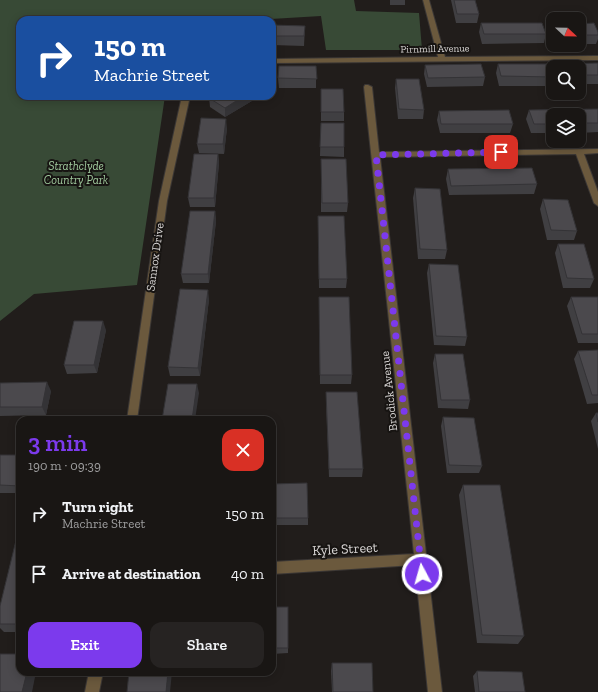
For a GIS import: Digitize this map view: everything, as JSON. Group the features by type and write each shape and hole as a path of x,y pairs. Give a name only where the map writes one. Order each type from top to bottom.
{"street":[{"path":"426,0 442,58"},
{"name":"Pirnmill Avenue","path":"276,61 442,58 598,58"},
{"name":"Brodick Avenue","path":"368,87 436,692"},
{"name":"Sannox Drive","path":"133,416 163,201 185,100"},
{"path":"579,151 598,203"},
{"path":"376,155 598,151"},
{"name":"Kyle Street","path":"276,568 421,559"},
{"path":"92,692 95,676"}],"green space":[{"name":"Strathclyde Country Park","path":"0,0 354,0 356,11 419,13 422,50 326,50 321,16 276,19 276,16 16,16 16,100 164,100 137,285 34,294 0,321"}],"building":[{"path":"454,0 475,0 479,14 457,14"},
{"path":"481,23 542,23 546,34 484,34"},
{"path":"594,23 598,35 586,35 586,24"},
{"path":"276,25 305,26 304,36 276,36"},
{"path":"586,63 598,63 598,75 586,75"},
{"path":"481,64 485,77 428,78 425,65"},
{"path":"498,64 546,64 546,77 501,76"},
{"path":"279,66 316,66 317,79 278,78"},
{"path":"396,79 419,79 424,110 399,109"},
{"path":"321,89 343,89 344,112 321,112"},
{"path":"212,100 238,100 225,108"},
{"path":"586,109 598,109 598,123 586,123"},
{"path":"509,110 513,124 441,124 439,111"},
{"path":"529,110 546,110 546,124 534,124"},
{"path":"201,118 226,119 223,144 197,144"},
{"path":"321,123 344,123 344,147 320,147"},
{"path":"194,154 218,154 214,198 188,198"},
{"path":"321,159 346,159 348,203 322,203"},
{"path":"532,168 537,184 451,186 448,169"},
{"path":"415,188 440,189 447,250 420,249"},
{"path":"543,199 568,200 577,231 551,230"},
{"path":"190,211 215,211 208,274 181,274"},
{"path":"318,216 344,216 347,279 319,279"},
{"path":"558,244 584,244 594,279 567,278"},
{"path":"429,264 458,265 467,337 436,336"},
{"path":"180,289 208,290 198,368 168,367"},
{"path":"319,297 349,297 352,375 320,375"},
{"path":"571,297 598,297 598,334 582,334"},
{"path":"74,321 103,321 94,365 64,365"},
{"path":"598,350 598,395 592,395 578,351"},
{"path":"435,354 463,354 470,400 441,400"},
{"path":"47,382 42,407 0,407 0,383"},
{"path":"168,384 197,384 193,416 163,416"},
{"path":"326,392 357,392 363,469 329,469"},
{"path":"443,417 474,418 482,466 449,465"},
{"path":"0,455 16,455 16,486 0,485"},
{"path":"307,483 308,518 276,518 276,484"},
{"path":"463,485 500,485 524,636 482,635"},
{"path":"16,540 16,624 0,624 0,606"},
{"path":"276,607 288,607 288,648 276,648"},
{"path":"0,654 16,654 16,676 26,676 22,692 0,692"},
{"path":"332,663 372,663 373,692 333,692"},
{"path":"477,671 522,672 525,692 479,692"},
{"path":"129,676 168,676 166,692 127,692"}],"route":[{"path":"422,574 376,155 501,152"}]}
